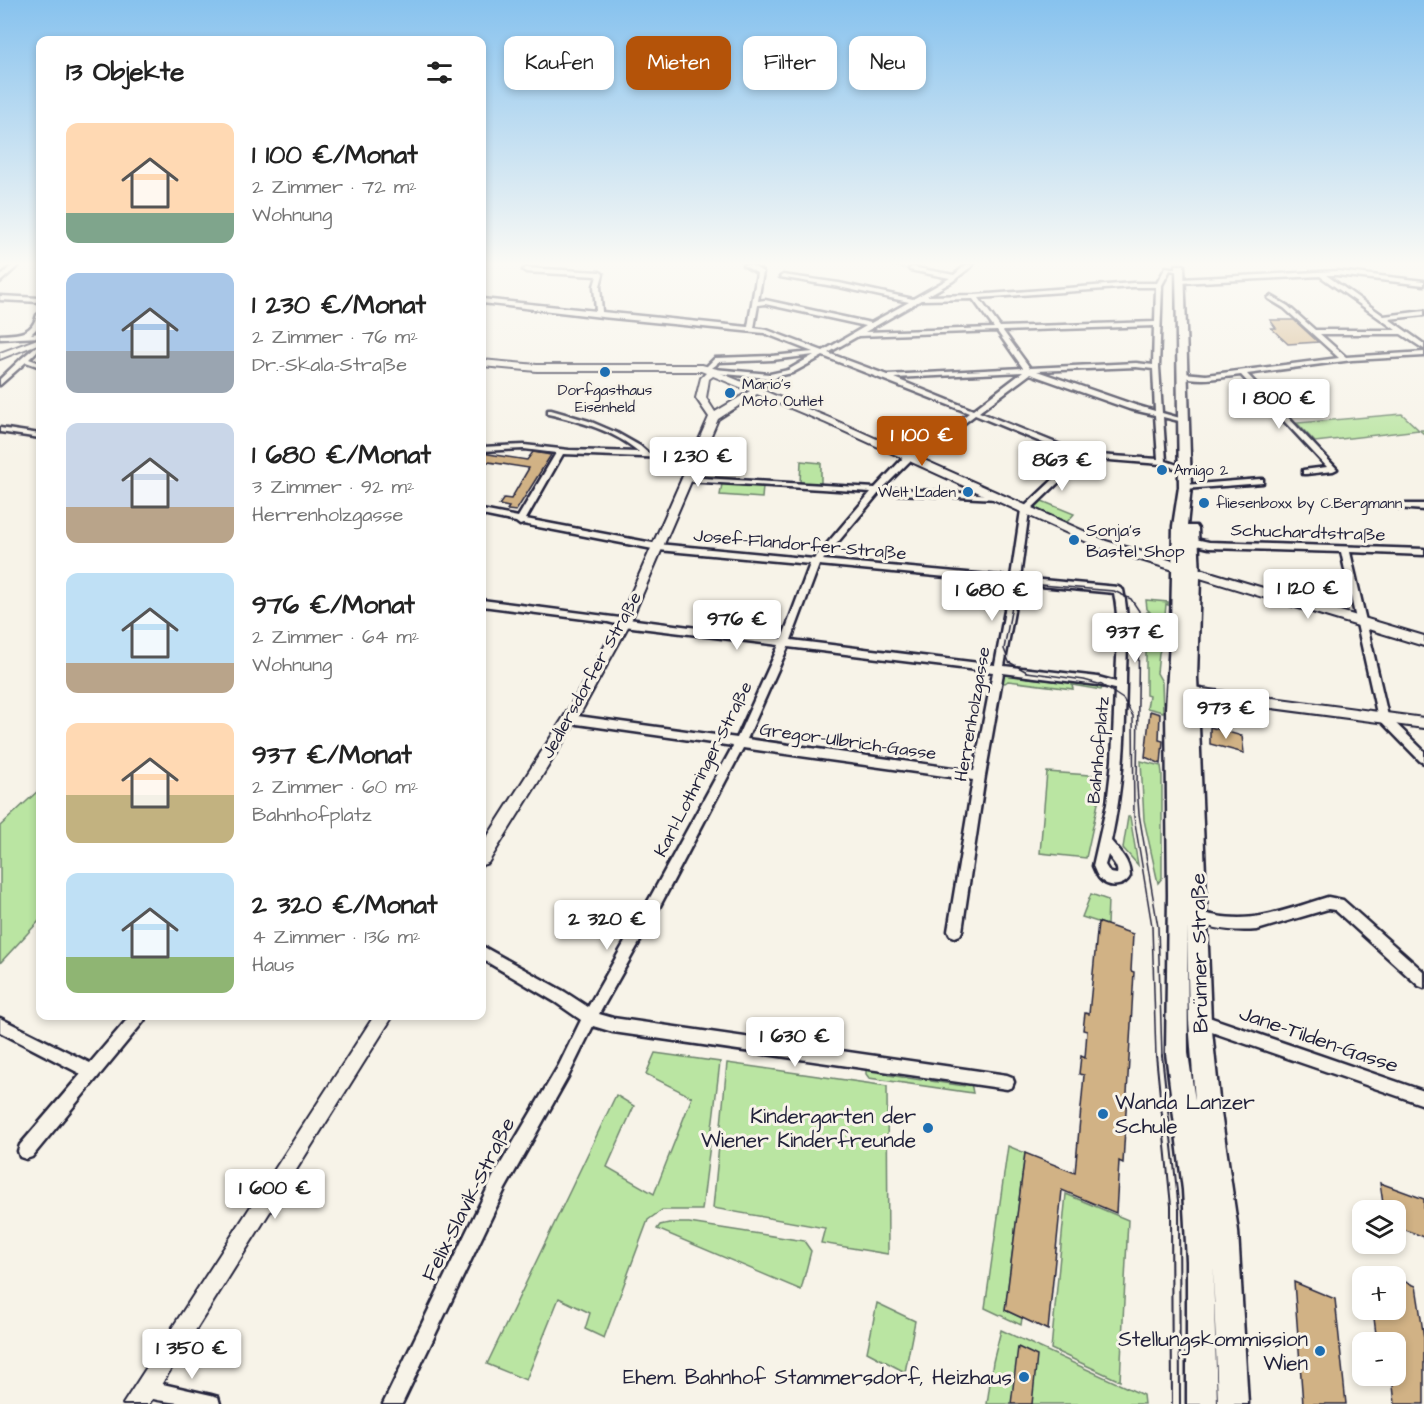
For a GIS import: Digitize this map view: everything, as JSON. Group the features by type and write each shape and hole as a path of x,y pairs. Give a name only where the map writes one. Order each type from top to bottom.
{"main road":[{"name":"Brünner Straße","path":"1182,331 1185,494 1180,526 1186,569"},
{"name":"Brünner Straße","path":"1185,494 1191,528 1186,569 1183,689 1187,914 1178,1053 1197,1209 1202,1404"},
{"name":"Brünner Straße","path":"1187,914 1200,1021 1206,1099 1226,1231 1233,1404"}],"street":[{"path":"24,336 30,331"},
{"path":"756,331 821,352 1082,456 1162,462 1185,469"},
{"path":"486,363 537,368 671,366 775,376 790,372 862,331"},
{"path":"855,334 980,331"},
{"path":"999,331 1029,371 1183,420"},
{"path":"1158,331 1156,367 1162,462"},
{"path":"1314,332 1403,332 1424,347"},
{"path":"1314,332 1344,358"},
{"path":"0,337 36,335"},
{"path":"4,355 36,342"},
{"path":"0,383 36,348"},
{"path":"775,376 756,391 714,417 701,399 705,378 715,360 772,358 821,352"},
{"path":"1183,375 1199,377 1344,358 1424,354"},
{"path":"4,355 26,357 36,363"},
{"path":"883,376 1125,366 1156,367"},
{"path":"710,370 994,497 1126,553 1424,640"},
{"name":"Karl-Lothringer-Straße","path":"591,1018 599,999 656,900 740,743 784,643 815,563 876,490 908,458 916,456 1029,371"},
{"path":"1242,372 1333,469 1306,472"},
{"path":"550,412 569,416 631,442 645,454"},
{"name":"Jedlersdorfer Straße","path":"486,852 570,719 624,623 714,417"},
{"path":"0,430 36,435"},
{"path":"486,449 524,447 695,457"},
{"path":"520,522 561,450"},
{"path":"1025,510 1082,456"},
{"path":"686,479 994,497"},
{"path":"1185,494 1260,481"},
{"path":"1396,506 1424,507"},
{"name":"Herrenholzgasse","path":"956,931 979,776 1015,581 1025,510"},
{"name":"Josef-Flandorfer-Straße","path":"486,514 658,547 1118,590"},
{"name":"Schuchardtstraße","path":"1191,542 1424,552"},
{"path":"1345,549 1383,718 1424,758"},
{"name":"Bahnhofplatz","path":"1104,842 1116,782 1121,687 1121,603 1118,590"},
{"path":"486,604 624,623 1098,681 1121,687"},
{"path":"1183,689 1424,723"},
{"name":"Gregor-Ulbrich-Gasse","path":"570,719 979,776"},
{"path":"1187,914 1214,922 1246,925 1257,924 1328,903 1338,904 1424,981"},
{"path":"486,954 560,997 591,1018 613,1024 1007,1082"},
{"name":"Felix-Slavik-Straße","path":"392,1404 499,1183 591,1018"},
{"path":"26,1151 137,1020"},
{"path":"212,1404 140,1396 381,1020"},
{"name":"Jane-Tilden-Gasse","path":"1200,1021 1424,1098"},
{"path":"1,1025 92,1072"}],"green space":[{"path":"1402,414 1419,430 1315,442 1297,423"},
{"path":"801,461 821,463 821,484 800,483"},
{"path":"722,484 763,487 762,498 720,495"},
{"path":"1042,501 1074,514 1067,522 1035,508"},
{"path":"1146,600 1168,602 1165,616 1168,617 1167,630 1159,653 1157,673 1162,682 1163,712 1147,708 1149,696 1146,695 1146,644 1154,646 1154,628 1151,627 1152,616 1147,614 1150,612 1147,609"},
{"path":"1003,675 1090,684 1102,688 1101,690 1072,685 1073,689 1008,681 1005,683 1001,682"},
{"path":"1141,761 1161,766 1162,773 1162,878 1158,883 1144,820"},
{"path":"1047,772 1104,776 1086,858 1040,853"},
{"path":"36,793 36,924 0,963 0,826"},
{"path":"1128,817 1130,817 1138,865 1123,848"},
{"path":"1091,894 1108,900 1107,925 1082,917"},
{"path":"655,1053 720,1062 702,1210 662,1210 648,1220 604,1338 585,1329 590,1313 559,1298 526,1380 487,1364 616,1095 634,1106 607,1167 654,1194 692,1097 646,1074"},
{"path":"727,1063 887,1086 888,1254 821,1243 825,1228 713,1208"},
{"path":"866,1068 887,1071 889,1075 921,1080 923,1076 929,1076 931,1081 964,1086 966,1082 971,1083 973,1093 869,1078"},
{"path":"1008,1146 1025,1153 1005,1310 1022,1318 1021,1325 985,1308"},
{"path":"1066,1194 1128,1220 1120,1381 1051,1349"},
{"path":"689,1223 804,1241 811,1251 801,1290 657,1229 660,1225"},
{"path":"877,1303 915,1321 905,1372 867,1352"},
{"path":"1001,1330 1143,1395 1144,1404 987,1404 993,1362"}],"building":[{"path":"1274,331 1305,331 1318,342 1288,344"},
{"path":"533,452 551,455 516,511 507,510 509,507 499,505 504,498 511,499 529,468 486,462 486,454 527,460"},
{"path":"1150,711 1160,714 1159,740 1163,741 1161,764 1145,757"},
{"path":"1210,727 1242,736 1244,753 1210,744"},
{"name":"Wanda Lanzer Schule","path":"1098,922 1133,934 1131,971 1134,972 1123,1163 1119,1161 1116,1213 1062,1190 1048,1330 1005,1310 1025,1153 1075,1173 1084,1075 1079,1074 1081,1056 1085,1058 1087,1031 1083,1030 1085,1013 1089,1014"},
{"path":"1380,1183 1424,1199 1424,1237 1406,1230 1406,1200 1383,1200"},
{"name":"Stellungskommission Wien","path":"1294,1282 1335,1299 1346,1404 1303,1404"},
{"path":"1406,1282 1416,1286 1424,1338 1424,1404 1395,1404 1393,1386 1406,1386 1406,1332 1376,1332 1374,1320 1406,1320"},
{"name":"Ehem. Bahnhof Stammersdorf, Heizhaus","path":"1018,1347 1037,1356 1032,1404 1011,1404"}],"tram line":[{"path":"1156,1057 1152,926 1134,817 1133,716 1123,699 1102,685 1084,680 1027,672 1009,662 1004,649 1014,595 1019,588 1029,584 1114,591 1131,599 1139,611 1137,786 1139,814 1158,927 1162,1057"},
{"path":"1156,1055 1171,1206 1172,1404"},
{"path":"1162,1055 1179,1210 1180,1404"}],"place":[{"name":"Dorfgasthaus Eisenheld","path":"605,372"},
{"name":"Mario's Moto Outlet","path":"730,393"},
{"name":"Amigo 2","path":"1162,470"},
{"name":"Welt Laden","path":"968,492"},
{"name":"fliesenboxx by C.Bergmann","path":"1204,503"},
{"name":"Sonja's Bastel Shop","path":"1074,540"},
{"name":"Wanda Lanzer Schule","path":"1103,1114"},
{"name":"Kindergarten der Wiener Kinderfreunde","path":"928,1128"},
{"name":"Stellungskommission Wien","path":"1320,1351"},
{"name":"Ehem. Bahnhof Stammersdorf, Heizhaus","path":"1024,1377"}]}
